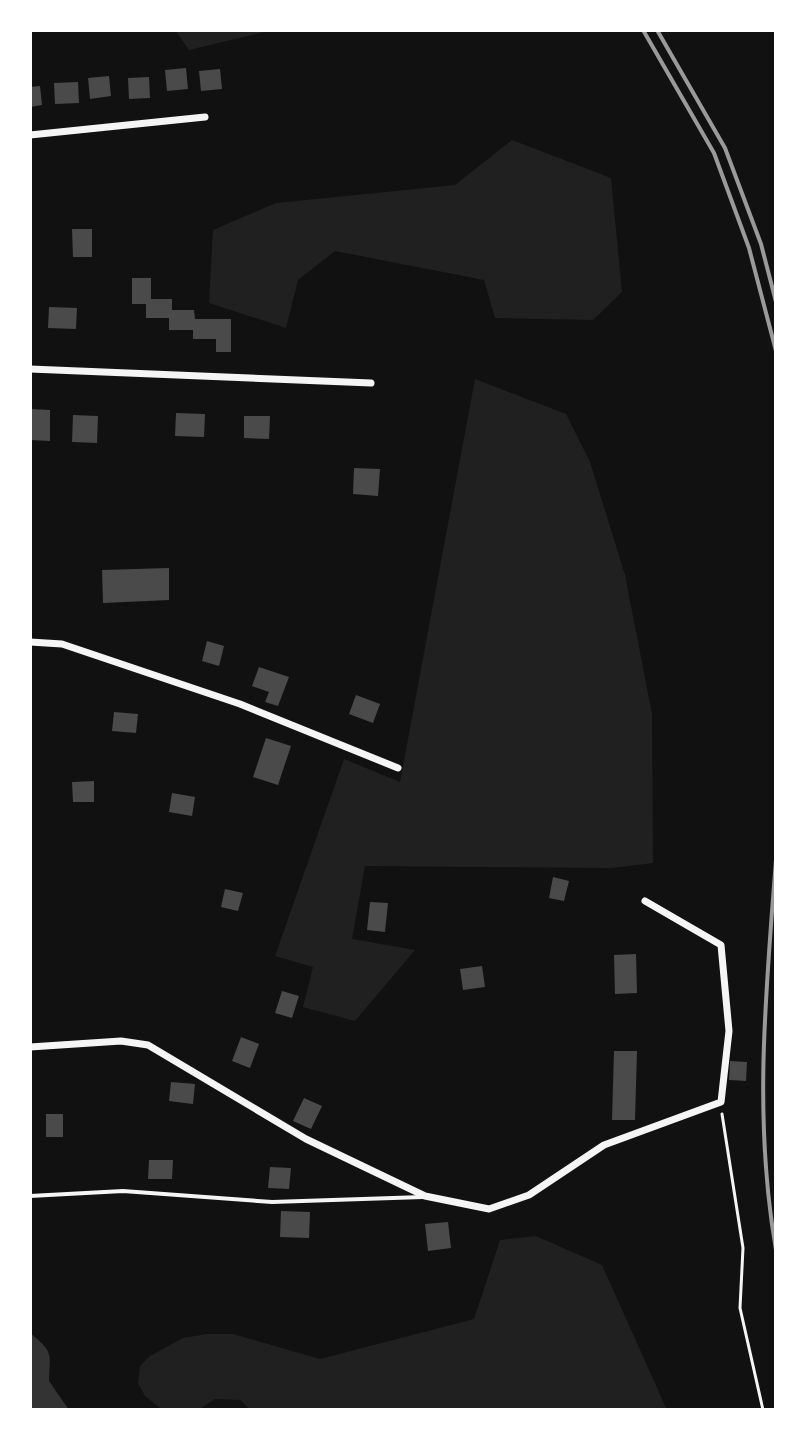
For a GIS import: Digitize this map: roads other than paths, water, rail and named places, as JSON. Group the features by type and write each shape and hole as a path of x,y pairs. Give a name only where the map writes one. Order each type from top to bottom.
{"street":[{"path":"30,135 205,117"},
{"path":"30,369 371,383"},
{"path":"30,642 62,644 240,704 398,768"},
{"path":"30,1047 121,1041 148,1045 306,1139 425,1196 489,1209 529,1195 604,1145 721,1102 729,1017 721,945 645,901"}],"lane":[{"path":"30,1196 123,1191 272,1202 425,1196"}],"railway":[{"path":"643,30 714,153 749,248 776,351"},
{"path":"657,30 725,148 761,244 776,302"},
{"path":"776,860 763,1104 769,1201 776,1250"},
{"path":"776,1024 776,1148"}]}
